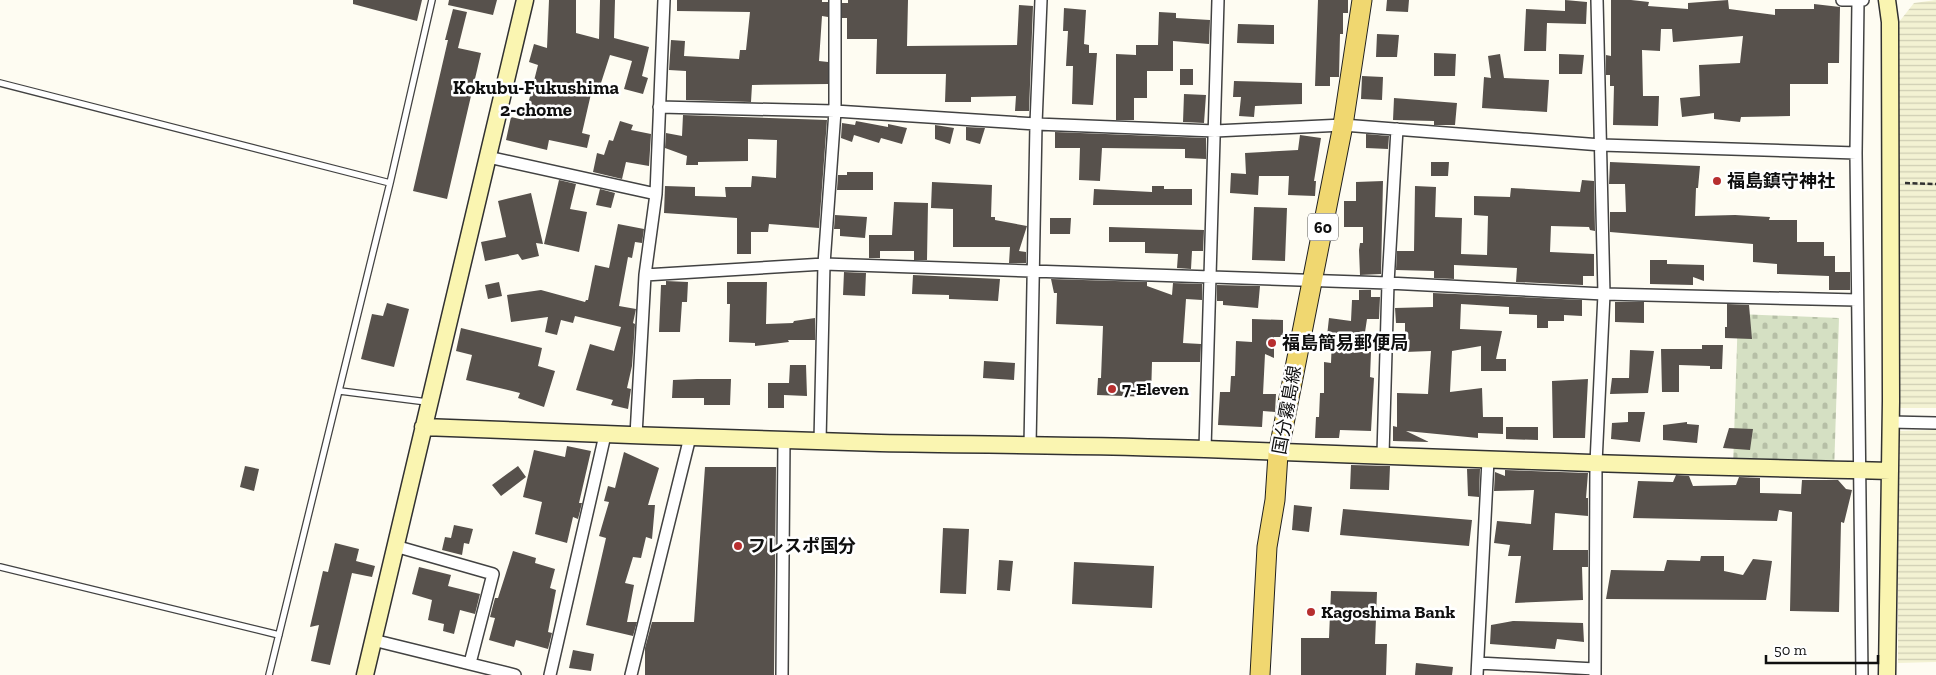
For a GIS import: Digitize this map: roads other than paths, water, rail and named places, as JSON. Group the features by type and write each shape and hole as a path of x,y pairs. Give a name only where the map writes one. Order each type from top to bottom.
{"main road":[{"name":"国分霧島線","path":"1260,675 1267,547 1275,500 1278,454 1343,125 1362,0"}],"street":[{"path":"365,675 526,0"},
{"path":"636,435 645,275 656,194 664,0"},
{"path":"820,442 824,264 835,111 835,0"},
{"path":"1030,446 1036,124 1041,0"},
{"path":"1205,449 1209,277 1216,131 1218,0"},
{"path":"1478,663 1595,672 1596,463 1604,294 1597,0"},
{"path":"1842,0 1863,0"},
{"path":"1887,0 1890,22 1891,183 1887,675"},
{"path":"1858,1 1856,153 1862,675"},
{"path":"659,107 835,111 1036,124 1216,131 1343,125 1601,145 1856,153"},
{"path":"1383,454 1388,283 1397,129"},
{"path":"488,157 656,194"},
{"path":"645,275 824,264 1312,280 1604,294 1857,300"},
{"path":"1890,422 1936,423"},
{"path":"423,427 820,442 1205,449 1278,454 1383,454 1488,460 1890,471"},
{"path":"550,675 605,435"},
{"path":"631,675 690,437"},
{"path":"782,675 784,440"},
{"path":"1477,675 1488,460"},
{"path":"395,546 493,574 470,662"},
{"path":"374,640 470,662 515,675"}],"lane":[{"path":"269,675 340,391 432,0"},
{"path":"0,83 390,183"},
{"path":"340,391 429,402"},
{"path":"0,567 279,635"}],"place":[{"name":"福島鎮守神社","path":"1717,181"},
{"name":"福島簡易郵便局","path":"1272,343"},
{"name":"7-Eleven","path":"1112,389"},
{"name":"フレスポ国分","path":"738,546"},
{"name":"Kagoshima Bank","path":"1311,612"}],"district":[{"name":"Kokubu-Fukushima 2-chome","path":"536,98"}]}
